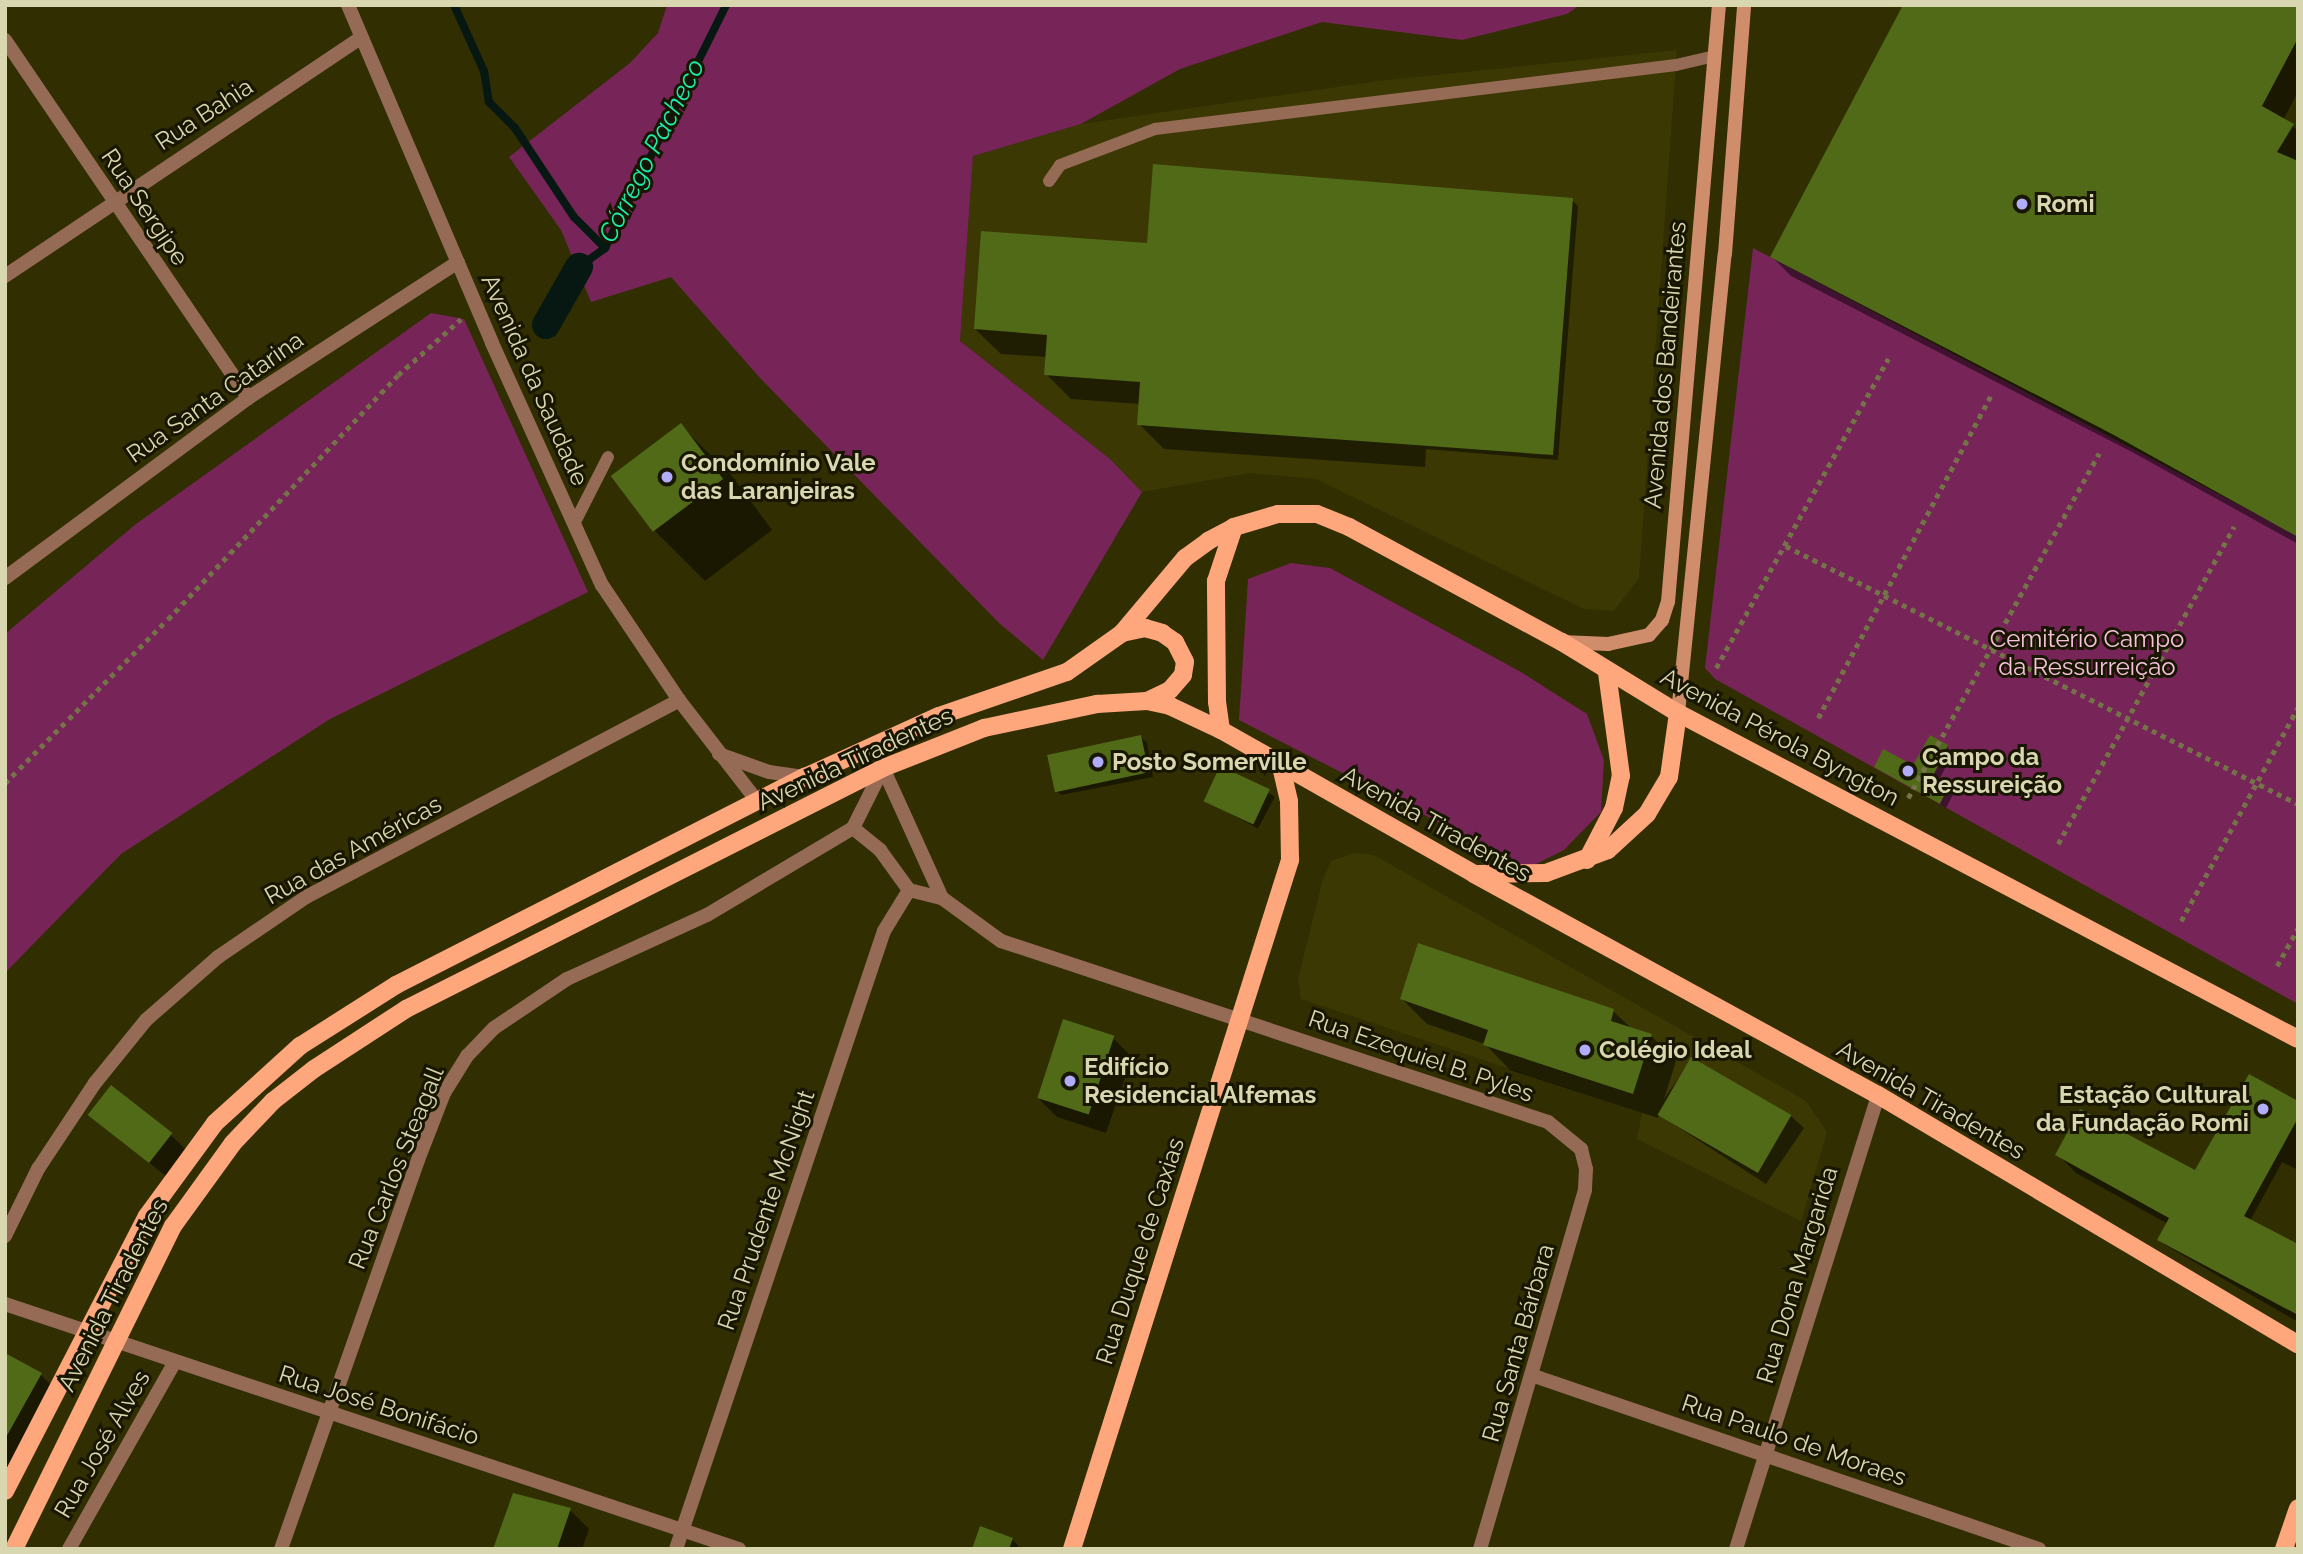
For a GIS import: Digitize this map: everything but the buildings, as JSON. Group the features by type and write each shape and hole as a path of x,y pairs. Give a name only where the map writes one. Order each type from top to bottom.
{"main road":[{"name":"Avenida dos Bandeirantes","path":"1562,642 1608,644 1649,635 1662,620 1668,602 1719,5"},
{"name":"Avenida dos Bandeirantes","path":"1678,713 1726,254 1744,5"},
{"name":"Avenida Pérola Byngton","path":"1234,527 1278,514 1317,514 1349,527 1562,642 1607,673 1678,713 2298,1039"},
{"path":"1221,730 1217,702 1216,580 1234,527"},
{"name":"Avenida Tiradentes","path":"5,1491 147,1216 215,1123 300,1046 396,985 805,777 939,716 1067,672 1122,633 1185,558 1234,527"},
{"path":"1122,633 1145,628 1162,633 1175,642 1185,662 1183,676 1170,690 1147,701"},
{"path":"1587,860 1614,808 1621,776 1607,673"},
{"name":"Avenida Tiradentes","path":"14,1549 167,1237 202,1181 273,1101 314,1069 406,1009 883,768 942,742 1043,712 1147,701 1179,709 1221,730 1474,874 1878,1095 2298,1344"},
{"path":"1474,874 1546,873 1608,850 1647,814 1669,778 1678,713"},
{"name":"Rua Duque de Caxias","path":"1072,1549 1290,860 1289,801 1281,765"},
{"path":"757,801 796,812"},
{"path":"2284,1549 2298,1508"}],"street":[{"name":"Avenida da Saudade","path":"348,5 359,39 475,306 602,585 717,754 757,801"},
{"name":"Rua Bahia","path":"5,276 113,201 359,39"},
{"name":"Rua Sergipe","path":"5,40 248,398"},
{"name":"Rua Santa Catarina","path":"5,578 248,398 458,262"},
{"name":"Rua das Américas","path":"5,1236 38,1168 95,1083 146,1020 218,957 306,897 679,700"},
{"path":"717,754 769,772 805,777"},
{"path":"883,768 853,828 880,850 909,891 942,898"},
{"path":"883,768 942,898"},
{"name":"Rua Carlos Steagall","path":"281,1549 427,1138 444,1093 467,1056 494,1028 567,979 707,915 853,828"},
{"name":"Rua Prudente McNight","path":"676,1549 884,931 909,891"},
{"name":"Rua Ezequiel B. Pyles","path":"942,898 1001,941 1548,1122 1581,1149"},
{"name":"Rua Dona Margarida","path":"1736,1549 1878,1095"},
{"name":"Rua Santa Bárbara","path":"1480,1549 1534,1376 1585,1190 1586,1169 1581,1149"},
{"name":"Rua José Bonifácio","path":"5,1304 739,1549"},
{"name":"Rua José Alves","path":"69,1549 175,1362"},
{"name":"Rua Paulo de Moraes","path":"1534,1376 2039,1549"}],"lane":[{"path":"1049,181 1060,165 1154,129 1676,65 1715,56"},
{"path":"574,524 608,457"}],"path":[{"path":"5,783 168,620 398,375 475,306"},
{"path":"1716,668 1888,359"},
{"path":"1818,718 1992,393"},
{"path":"1908,798 2099,453"},
{"path":"2058,845 2234,527"},
{"path":"1786,546 2298,804"},
{"path":"2182,921 2298,707"},
{"path":"2277,966 2298,928"}],"shaded area":[{"path":"1677,50 1639,578 1614,611 1584,609 1316,479 1250,473 1142,492 1110,459 960,341 973,156 1081,124 1378,81"},
{"name":"Colégio Ideal","path":"1354,853 1374,855 1806,1101 1827,1132 1801,1221 1637,1139 1642,1113 1301,999 1298,979 1323,879 1331,861"}],"green space":[{"path":"667,5 1580,5 1567,14 1462,40 1322,22 1180,69 1081,124 973,156 960,341 1110,459 1142,492 1043,660 999,623 760,378 671,277 591,302 561,230 509,157 630,63 658,33"},
{"name":"Cemitério Campo da Ressurreição","path":"1753,248 2298,536 2298,1004 1715,679 1705,668"},
{"path":"431,313 464,319 588,592 330,719 121,854 5,973 5,634 136,524"},
{"path":"1291,563 1330,568 1521,672 1587,714 1604,760 1601,812 1564,850 1528,868 1239,720 1248,579"}],"waterway":[{"path":"454,5 484,71 489,102 515,128 574,217 605,248"},
{"name":"Córrego Pacheco","path":"546,325 579,267 605,248 726,5"},
{"name":"Córrego Pacheco","path":"546,325 579,267"}],"place":[{"name":"Romi","path":"2022,204"},
{"name":"Condomínio Vale das Laranjeiras","path":"667,477"},
{"name":"Posto Somerville","path":"1098,762"},
{"name":"Campo da Ressureição","path":"1908,771"},
{"name":"Colégio Ideal","path":"1585,1050"},
{"name":"Edifício Residencial Alfemas","path":"1070,1081"},
{"name":"Estação Cultural da Fundação Romi","path":"2263,1109"}]}
